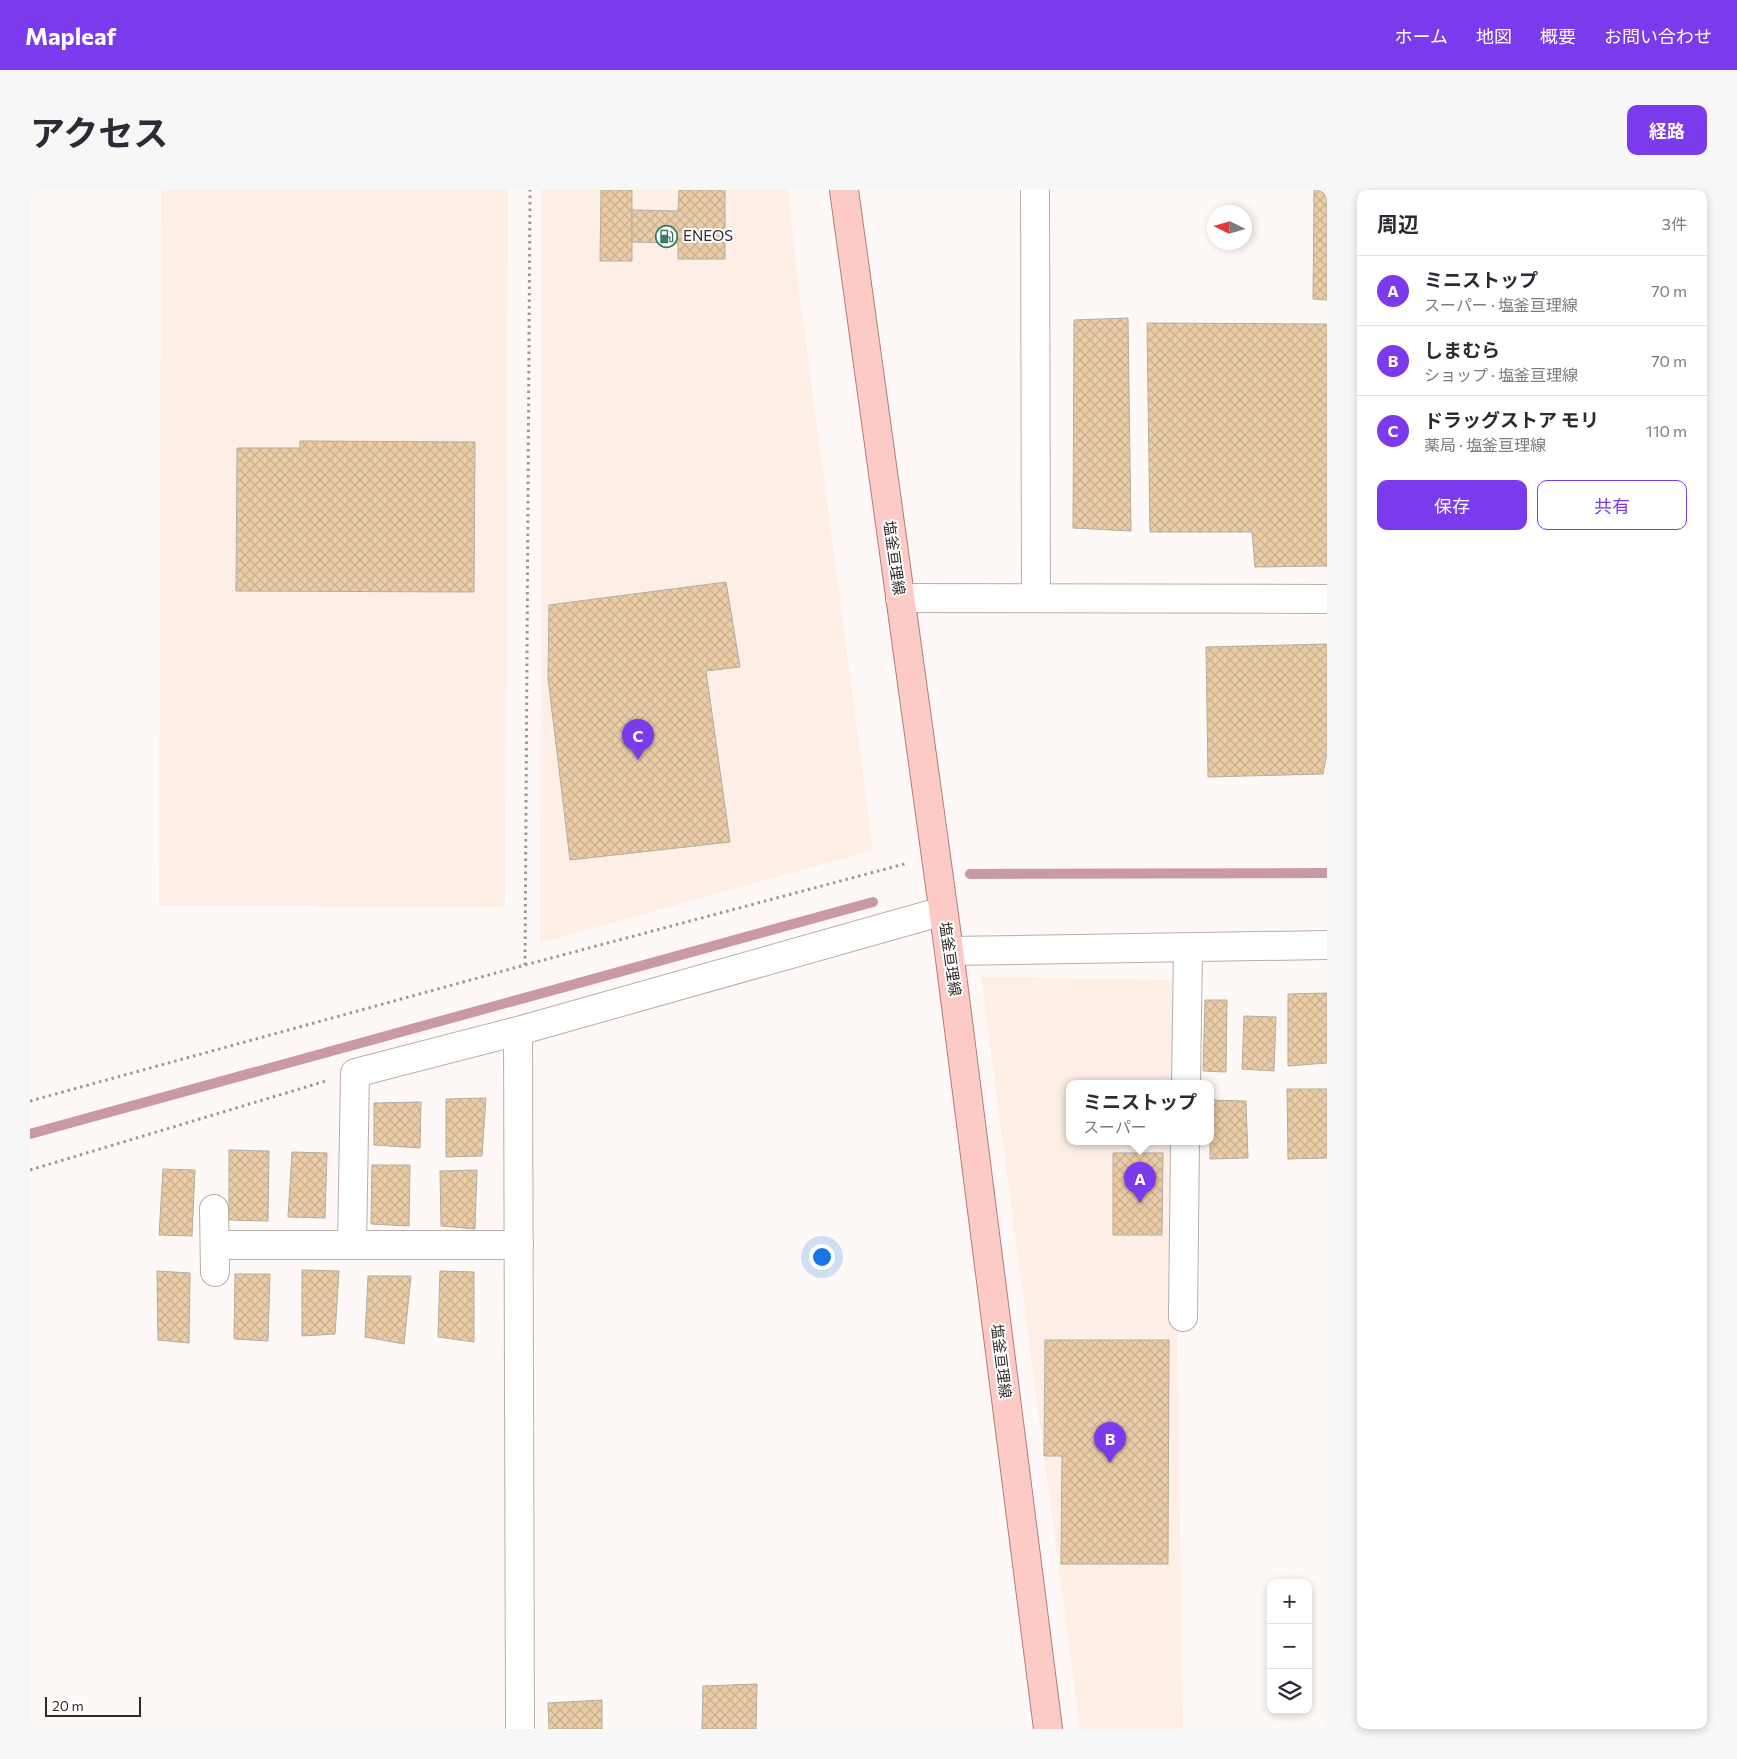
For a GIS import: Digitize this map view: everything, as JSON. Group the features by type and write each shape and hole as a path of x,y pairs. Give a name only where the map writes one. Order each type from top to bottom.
{"main road":[{"name":"塩釜亘理線","path":"844,190 949,951 1048,1729"}],"street":[{"path":"1035,190 1036,598"},
{"path":"900,598 1327,599"},
{"path":"352,1245 355,1073 518,1031 943,911"},
{"path":"949,951 1327,946"},
{"path":"1186,1080 1188,948"},
{"path":"518,1031 520,1729"},
{"path":"1183,1317 1185,1145"},
{"path":"214,1208 216,1272"},
{"path":"215,1245 519,1245"}],"path":[{"path":"525,965 530,190"},
{"path":"30,1101 525,965 935,856"},
{"path":"30,1170 355,1073"}],"shaded area":[{"path":"161,190 508,190 505,907 159,905"},
{"path":"542,190 788,190 798,282 873,850 540,943"},
{"path":"981,977 1177,980 1177,1080 1066,1080 1066,1145 1177,1145 1177,1335 1183,1729 1080,1729"}],"building":[{"path":"601,190 632,190 632,261 600,261"},
{"path":"679,190 725,190 725,259 678,259 678,243 632,242 632,210 678,211"},
{"path":"1314,190 1327,190 1327,300 1313,299"},
{"path":"1128,318 1131,531 1073,528 1074,320"},
{"path":"1147,323 1327,324 1327,566 1255,567 1252,532 1150,532"},
{"path":"300,441 475,442 474,592 236,591 237,448 300,448"},
{"path":"726,582 740,667 706,671 730,842 570,860 548,678 549,605"},
{"path":"1327,644 1327,753 1323,774 1208,777 1206,647"},
{"path":"1327,993 1327,1063 1288,1066 1288,994"},
{"path":"1205,1000 1227,1000 1226,1072 1203,1071"},
{"path":"1244,1016 1276,1017 1274,1071 1242,1069"},
{"path":"1287,1089 1327,1089 1327,1158 1288,1159"},
{"path":"486,1098 482,1156 446,1157 446,1099"},
{"path":"1214,1100 1246,1101 1248,1158 1210,1159 1210,1145 1214,1145"},
{"path":"421,1102 420,1148 374,1145 374,1103"},
{"path":"229,1150 269,1151 268,1221 229,1220"},
{"path":"292,1152 327,1153 325,1218 288,1217"},
{"path":"1113,1153 1163,1153 1162,1235 1113,1235"},
{"path":"372,1165 410,1165 409,1226 371,1224"},
{"path":"163,1169 195,1170 192,1236 159,1235"},
{"path":"477,1170 475,1229 441,1226 440,1171"},
{"path":"302,1270 339,1271 335,1334 302,1336"},
{"path":"157,1271 190,1273 189,1343 158,1340"},
{"path":"440,1271 474,1272 474,1342 438,1337"},
{"path":"235,1274 270,1274 268,1341 234,1339"},
{"path":"368,1276 411,1276 404,1344 365,1337"},
{"path":"1045,1340 1169,1340 1168,1564 1061,1564 1062,1456 1044,1456"},
{"path":"757,1684 756,1729 702,1729 703,1686"},
{"path":"602,1700 602,1729 549,1729 548,1703"}],"waterway":[{"path":"970,874 1327,873"},
{"path":"30,1134 873,902"}],"place":[{"name":"ENEOS","path":"667,236"},
{"name":"ドラッグストア モリ","path":"638,760"},
{"name":"ミニストップ","path":"1140,1203"},
{"name":"しまむら","path":"1110,1463"}]}
